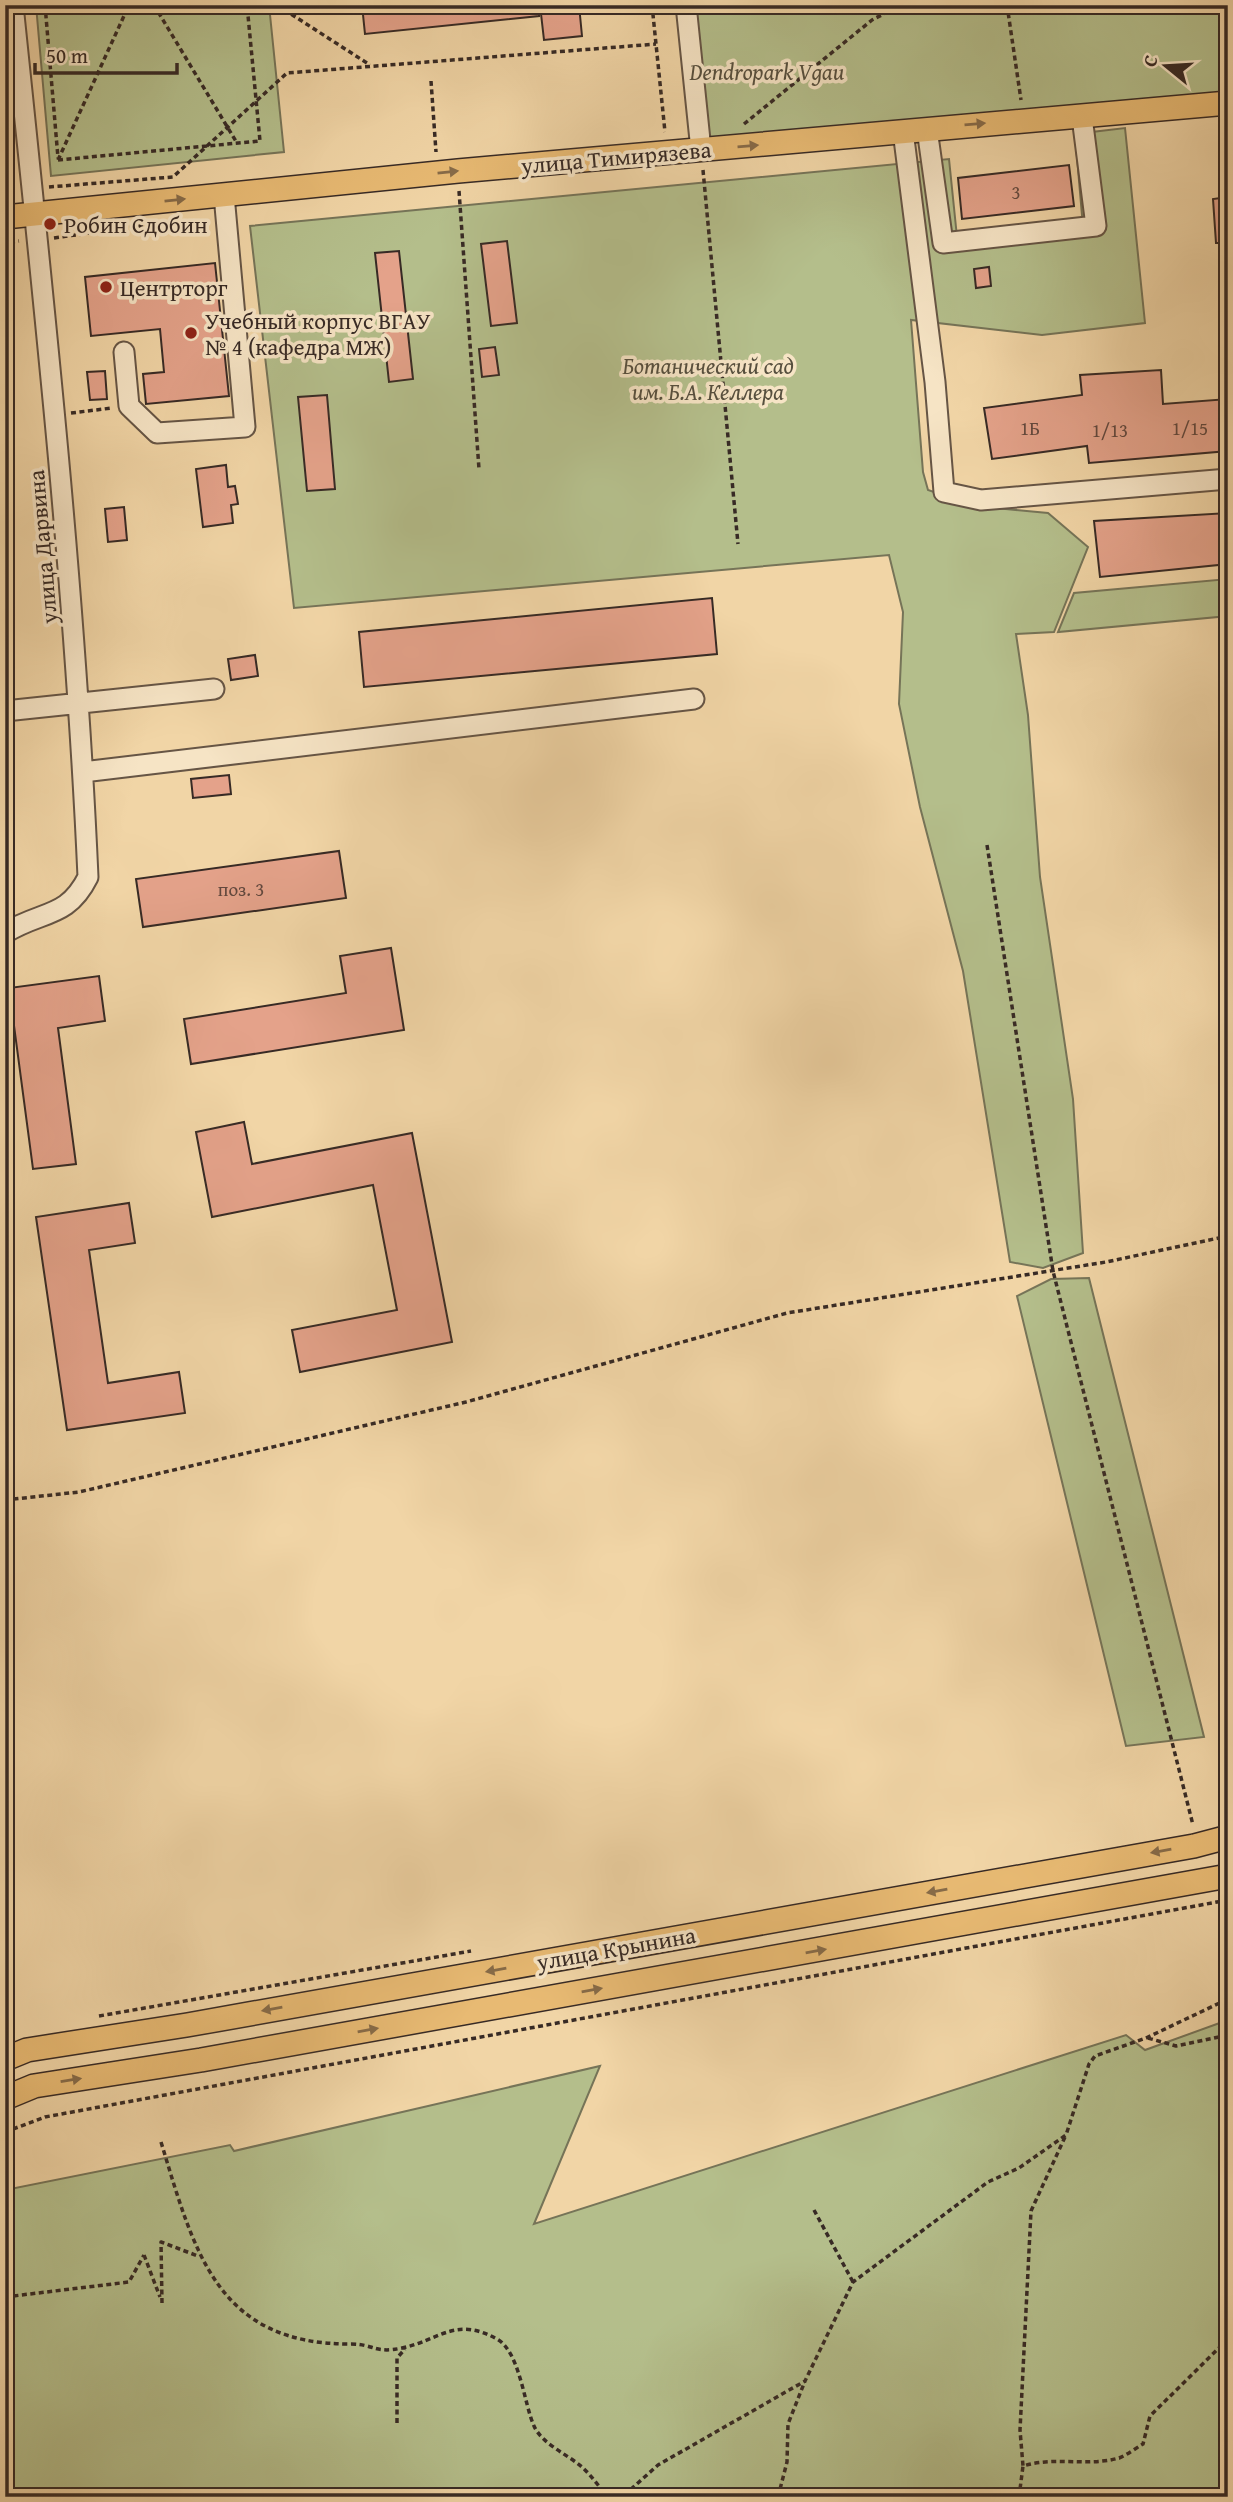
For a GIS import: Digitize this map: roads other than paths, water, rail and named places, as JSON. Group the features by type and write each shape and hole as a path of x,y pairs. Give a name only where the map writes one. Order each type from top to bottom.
{"main road":[{"name":"улица Тимирязева","path":"5,217 458,171 1228,103"},
{"name":"улица Крынина","path":"5,2059 27,2050 1126,1858 1228,1837"},
{"name":"улица Крынина","path":"5,2098 34,2086 201,2060 1228,1876"}],"street":[{"name":"улица Дарвина","path":"5,933 22,922 67,906 78,897 88,877 80,704 55,415 13,5"},
{"path":"686,5 707,150"},
{"path":"928,129 943,243 1096,226 1082,117"},
{"path":"903,131 935,382 944,492 981,500 1228,479"},
{"path":"124,352 129,407 157,433 245,427 224,195"},
{"path":"5,711 214,689"},
{"path":"83,772 694,699"}],"place":[{"name":"Робин Сдобин","path":"50,224"},
{"name":"Центрторг","path":"106,287"},
{"name":"Учебный корпус ВГАУ № 4 (кафедра МЖ)","path":"191,333"}],"park label":[{"name":"Dendropark Vgau","path":"767,71"},
{"name":"Ботанический сад им. Б.А. Келлера","path":"708,378"}]}
